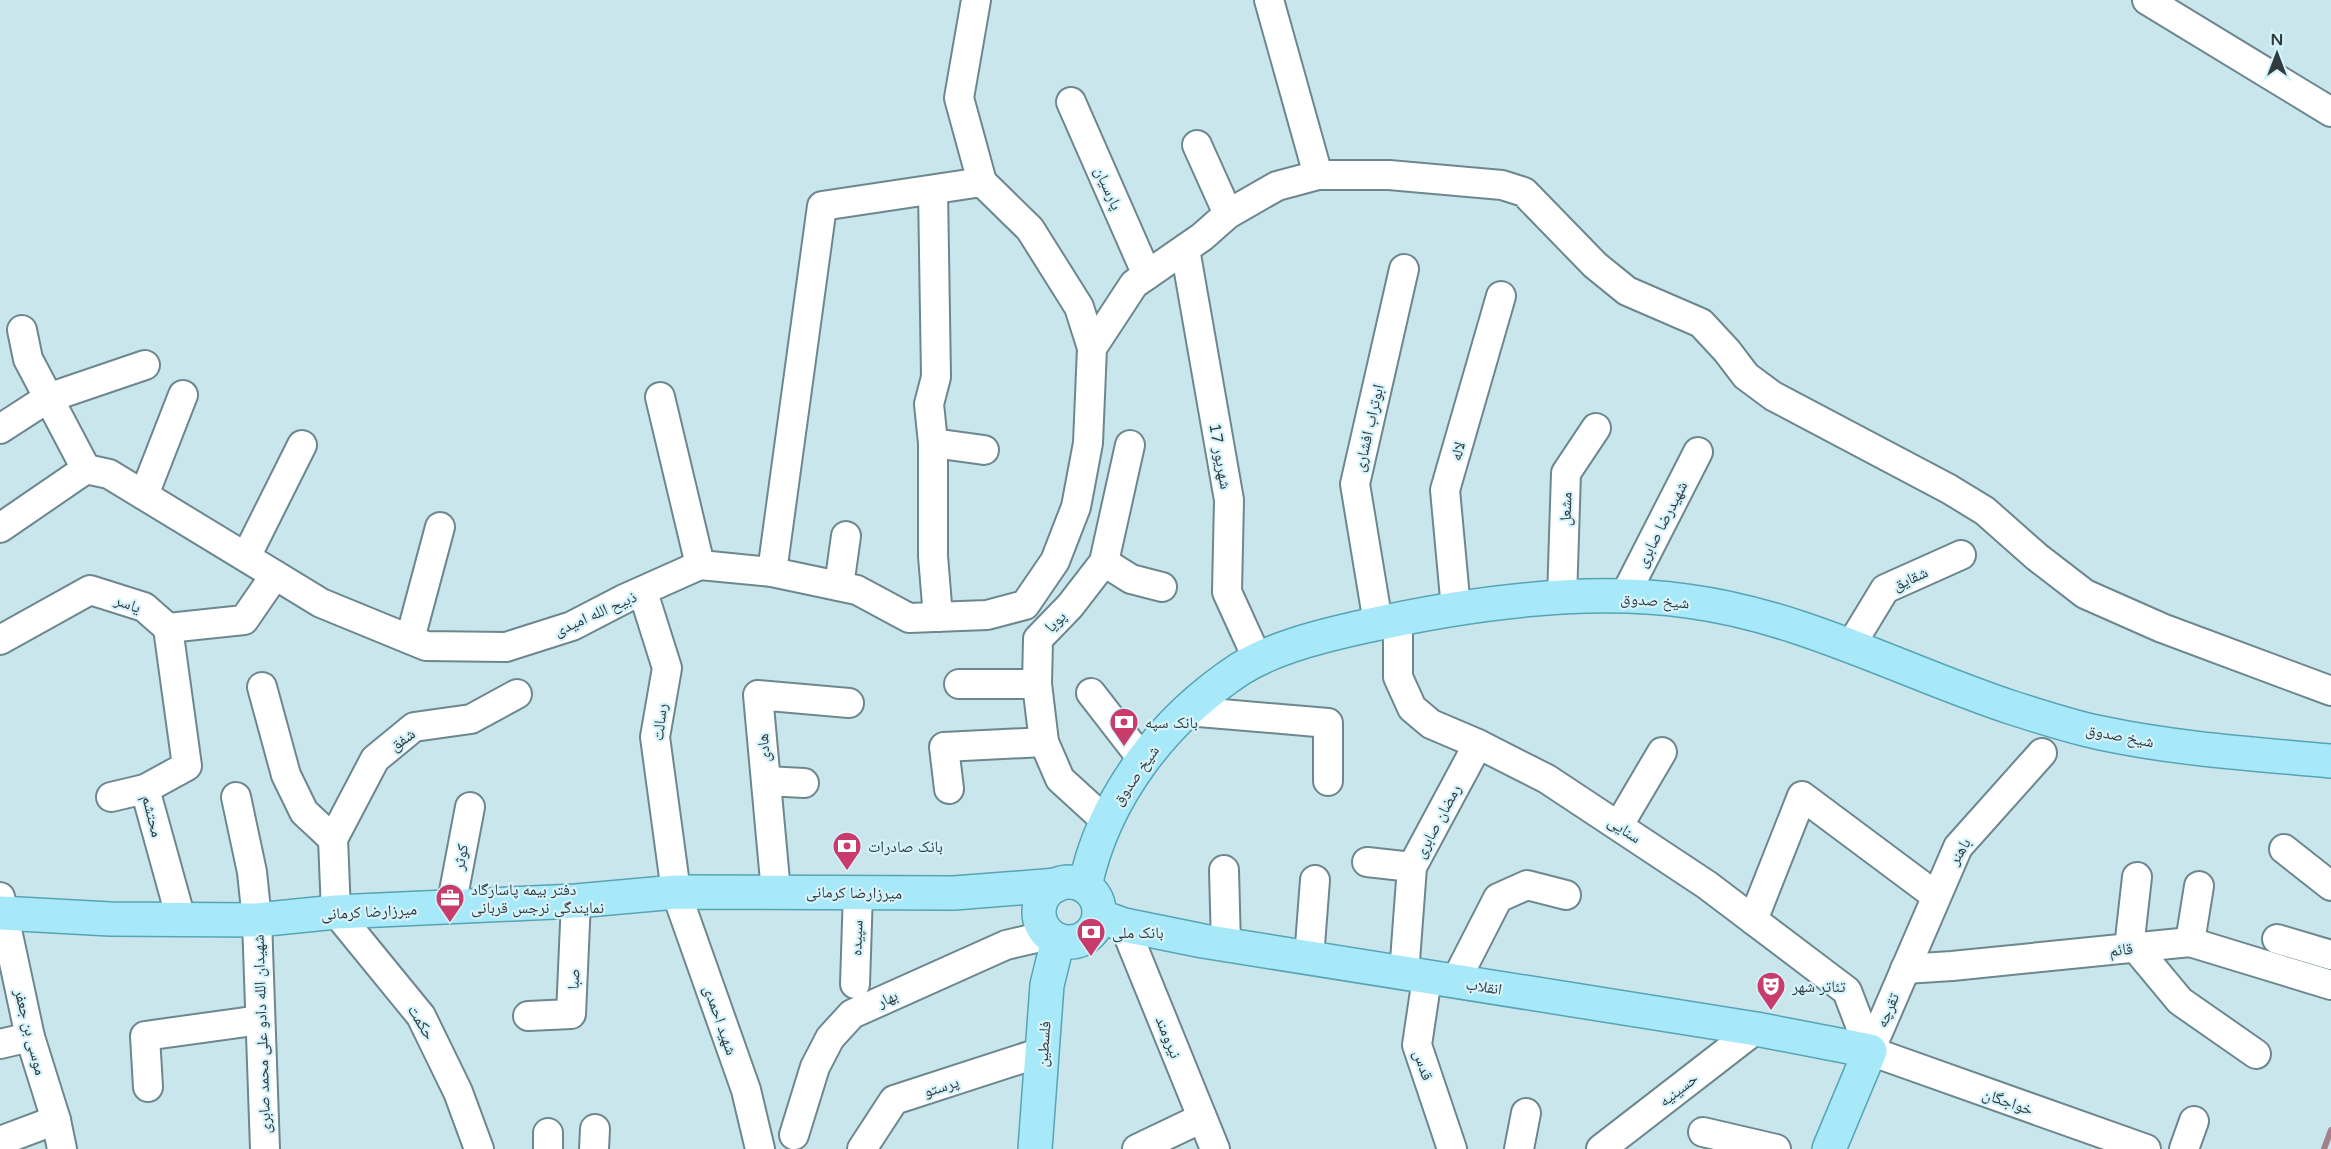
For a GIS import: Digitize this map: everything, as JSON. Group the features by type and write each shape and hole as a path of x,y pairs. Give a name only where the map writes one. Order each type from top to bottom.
{"main road":[{"name":"شیخ صدوق","path":"1071,885 1089,865 1106,821 1121,791 1143,760 1175,721 1242,668 1329,634 1487,604 1624,597 1685,600 1771,617 1851,645 2010,707 2099,733 2168,744 2331,761"},
{"path":"1049,931 1040,907 1043,898 1049,890 1071,885"},
{"path":"1071,885 1096,899 1111,920 1097,925 1085,938 1076,941 954,893 1071,885"},
{"name":"میرزارضا کرمانی","path":"1,908 110,919 257,920 336,912 576,901 676,892 954,893"},
{"name":"انقلاب","path":"1111,920 1226,945 1756,1029 1870,1051"},
{"name":"فلسطین","path":"1035,1149 1049,931"},
{"path":"1829,1149 1870,1051"}],"street":[{"path":"660,397 700,565 772,572 857,590 909,618 987,615 1025,605 1055,561 1076,507 1088,443 1092,348 1079,306 1030,229 982,182 959,98 976,0"},
{"path":"1269,0 1318,175"},
{"path":"2147,0 2331,112"},
{"name":"پارسیان","path":"1071,102 1147,275"},
{"path":"1197,144 1228,214"},
{"path":"1092,348 1134,284 1185,249 1228,214 1277,186 1318,175 1389,175 1502,185 1524,192 1595,265 1627,291 1701,323 1746,376 1764,389 1949,489 1985,511 2037,558 2085,594 2162,628 2331,691"},
{"path":"772,572 822,206 982,182"},
{"path":"933,190 936,377 929,404 933,443 933,556 938,617"},
{"name":"17 شهریور","path":"1185,249 1229,500 1227,592 1258,660"},
{"name":"ابوتراب افشاری","path":"1388,621 1356,484 1404,269"},
{"name":"لاله","path":"1456,609 1445,490 1501,297"},
{"path":"0,528 86,468 28,359 22,330"},
{"path":"0,429 48,398 145,365"},
{"path":"144,495 183,395"},
{"name":"مشعل","path":"1562,599 1566,473 1596,428"},
{"path":"933,443 984,450"},
{"path":"246,557 302,445"},
{"name":"پویا","path":"1106,821 1060,779 1044,742 1037,684 1038,639 1070,606 1104,562 1130,445"},
{"name":"شهیدرضا صابری","path":"1624,597 1698,452"},
{"name":"ذبیح الله امیدی","path":"86,468 109,474 321,603 426,646 506,647 572,626 700,565"},
{"path":"410,639 440,527"},
{"path":"839,586 846,537"},
{"name":"شقایق","path":"1851,645 1885,589 1961,555"},
{"path":"1104,562 1131,579 1162,587"},
{"path":"168,628 244,620 275,575"},
{"name":"یاسر","path":"0,640 90,590 144,607 168,628"},
{"name":"رسالت","path":"643,592 667,668 655,737 676,892"},
{"name":"سنایی","path":"1388,621 1398,676 1412,708 1431,724 1478,744 1547,779 1707,885 1847,991 1870,1051"},
{"name":"محتشم","path":"168,628 188,766 145,789 181,919"},
{"path":"959,684 1037,684"},
{"path":"262,687 286,775 304,812 333,840"},
{"path":"1091,693 1143,760"},
{"name":"شفق","path":"336,912 333,840 375,759 414,727 471,719 517,694"},
{"name":"هادی","path":"776,892 758,695 849,703"},
{"path":"1187,711 1328,723 1328,781"},
{"path":"949,789 944,747 1044,742"},
{"name":"رمضان صابری","path":"1429,978 1412,867 1478,744"},
{"path":"1619,825 1662,752"},
{"name":"باهنر","path":"1905,969 1958,847 2042,753"},
{"path":"766,781 804,783"},
{"path":"111,798 145,789"},
{"path":"1753,920 1802,796 1936,896"},
{"name":"شهیدان الله دادو علی محمد صابری","path":"236,797 252,872 257,920 265,1149"},
{"name":"کوثر","path":"451,907 470,807"},
{"path":"2284,849 2331,885"},
{"path":"1367,862 1412,867"},
{"path":"1224,870 1226,945"},
{"path":"2137,877 2132,948 2180,1001 2256,1054"},
{"path":"1309,958 1315,880"},
{"path":"1429,978 1498,898 1527,885 1566,895"},
{"path":"2190,942 2199,886"},
{"name":"شهید احمدی","path":"676,892 746,1090 760,1149"},
{"name":"سپیده","path":"855,984 858,892"},
{"name":"صبا","path":"528,1016 571,1014 576,901"},
{"name":"موسی بن جعفر","path":"1,908 30,1036 56,1120 62,1149"},
{"name":"حکمت","path":"336,912 421,1016 458,1092 479,1149"},
{"name":"نیرومند","path":"1111,920 1215,1149"},
{"name":"بهار","path":"794,1135 815,1067 830,1038 852,1014 1006,945 1049,931"},
{"path":"2277,939 2329,954 2324,982"},
{"name":"قائم","path":"1905,969 2190,942 2324,982"},
{"name":"تقرچه","path":"1870,1051 1905,969"},
{"name":"قدس","path":"1429,978 1417,1045 1452,1149"},
{"path":"148,1087 145,1036 260,1020"},
{"name":"حسینیه","path":"1601,1149 1756,1029"},
{"path":"0,1044 30,1036"},
{"name":"خواجگان","path":"1870,1051 2146,1149"},
{"name":"پرستو","path":"862,1149 894,1101 1042,1052"},
{"path":"1519,1149 1526,1113"},
{"path":"1137,1149 1202,1118"},
{"path":"0,1141 56,1120"},
{"path":"2184,1149 2194,1121"},
{"path":"1703,1132 1776,1149"}],"waterway":[{"path":"2324,1149 2331,1130"}],"place":[{"name":"بانک سپه","path":"1124,748"},
{"name":"بانک صادرات","path":"847,872"},
{"name":"دفتر بیمه پاسارگاد نمایندگی نرجس قربانی","path":"450,924"},
{"name":"بانک ملی","path":"1091,958"},
{"name":"تئاتر شهر","path":"1771,1012"}]}
